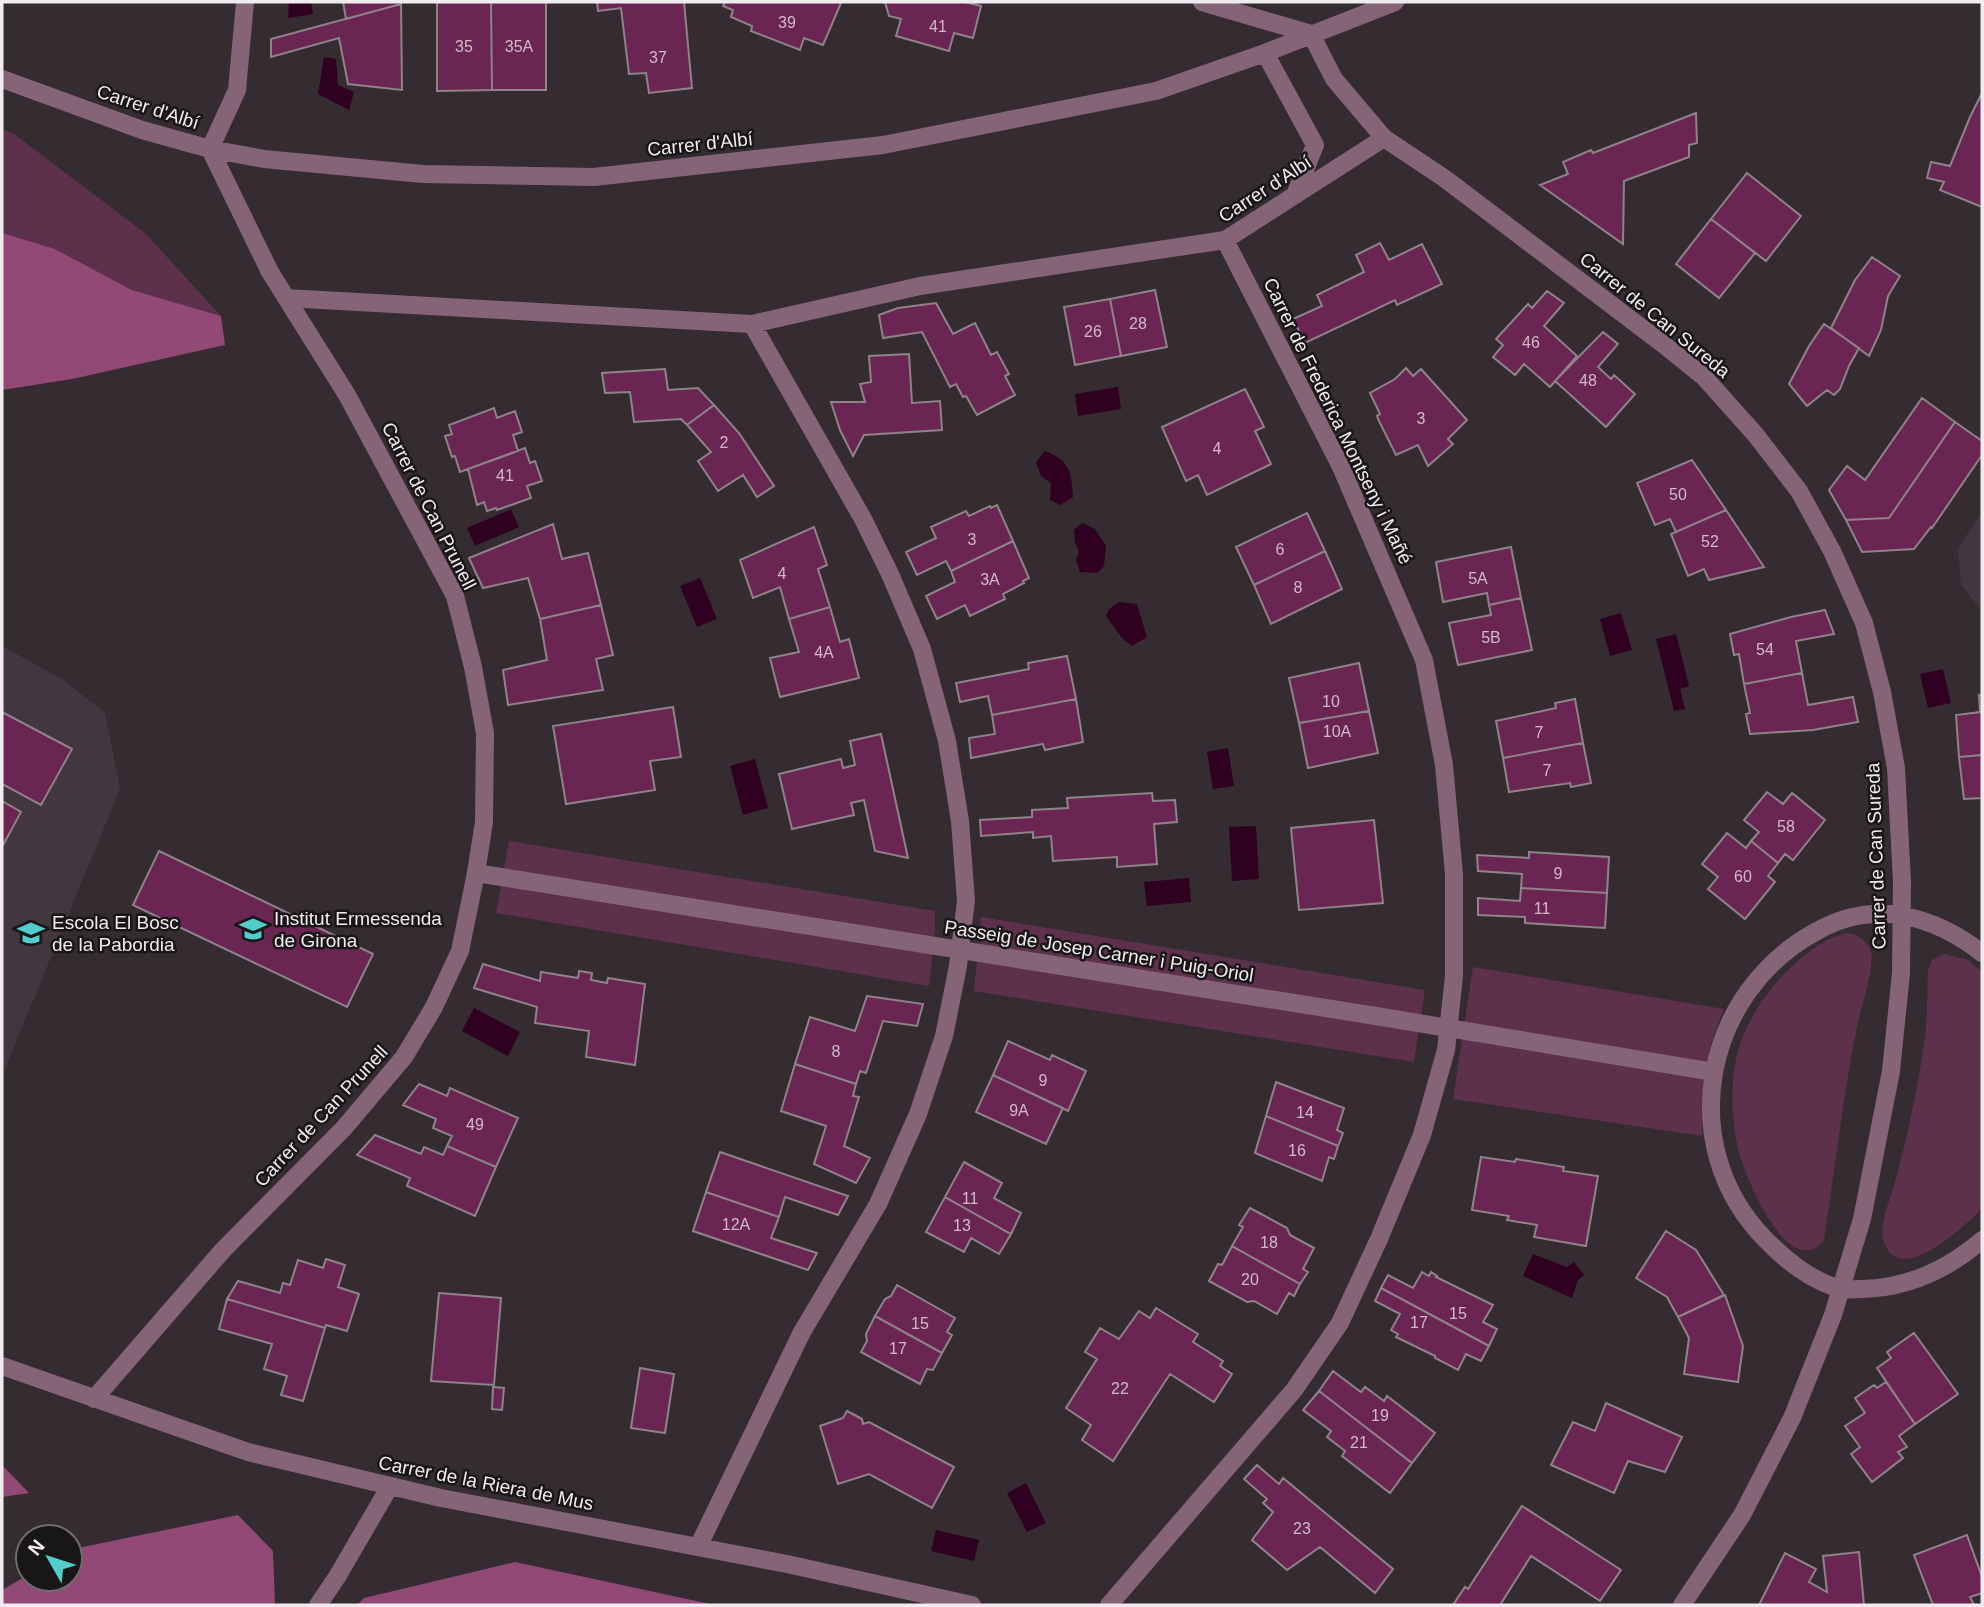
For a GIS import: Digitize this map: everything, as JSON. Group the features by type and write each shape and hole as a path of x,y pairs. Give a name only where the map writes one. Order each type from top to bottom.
{"street":[{"path":"210,149 237,90 244,2"},
{"path":"1202,2 1311,34"},
{"name":"Carrer d'Albí","path":"2,79 142,130 210,149 264,159 423,174 594,177 883,145 1156,91 1265,53 1395,2"},
{"name":"Carrer de Can Sureda","path":"1311,34 1334,79 1384,138 1444,178 1704,377 1755,434 1798,491 1832,551 1864,623 1882,692 1896,768 1902,915 1901,973 1891,1071 1862,1219 1842,1289 1791,1418 1742,1515 1682,1605"},
{"path":"1265,53 1315,145 1295,195"},
{"name":"Carrer d'Albí","path":"286,298 752,324 920,286 1225,240 1384,138"},
{"name":"Carrer de Can Prunell","path":"94,1399 223,1250 344,1128 404,1058 434,1007 460,951 477,873 484,822 485,733 473,667 455,596 347,395 270,272 210,149"},
{"name":"Carrer de Frederica Montseny i Mañé","path":"1109,1605 1287,1399 1340,1323 1380,1239 1422,1135 1446,1050 1454,976 1454,874 1444,765 1424,660 1341,467 1225,240"},
{"path":"698,1547 802,1332 878,1204 918,1114 944,1036 966,901 960,821 947,741 922,649 863,519 752,324"},
{"name":"Passeig de Josep Carner i Puig-Oriol","path":"477,873 1714,1072"},
{"path":"1982,953 1945,928 1902,915 1867,915 1846,919 1816,931 1787,950 1762,972 1741,1000 1720,1046 1714,1072 1711,1113 1716,1146 1726,1179 1741,1209 1762,1236 1786,1259 1815,1277 1842,1289 1879,1289 1927,1275 1957,1259 1982,1240"},
{"name":"Carrer de la Riera de Mus","path":"2,1366 248,1452 441,1499 800,1567 972,1605"},
{"path":"318,1605 390,1486"}],"shaded area":[{"path":"289,2 311,2 313,14 288,18"},
{"path":"324,57 336,59 338,85 354,92 349,110 318,94"},
{"path":"2,129 14,134 145,233 221,316 132,290 55,249 2,233"},
{"path":"2,233 55,249 132,290 221,316 225,345 72,379 2,390"},
{"path":"1118,387 1121,409 1078,416 1075,394"},
{"path":"1045,451 1059,458 1070,474 1073,497 1061,505 1050,500 1051,483 1041,476 1036,462"},
{"path":"511,509 519,527 475,546 467,528"},
{"path":"1982,512 1982,611 1961,585 1958,548"},
{"path":"1082,523 1095,529 1106,546 1104,566 1097,573 1080,572 1076,560 1079,552 1074,530"},
{"path":"700,578 717,619 697,627 680,586"},
{"path":"1119,602 1137,604 1147,637 1132,646 1122,638 1106,616 1109,609"},
{"path":"1621,613 1632,650 1610,656 1600,619"},
{"path":"1676,634 1689,686 1680,689 1685,709 1674,711 1656,639"},
{"name":"Escola El Bosc de la Pabordia","path":"2,646 65,681 105,713 120,789 2,1076"},
{"path":"1943,669 1951,703 1928,708 1920,674"},
{"path":"1228,748 1234,786 1213,789 1207,752"},
{"path":"755,759 768,808 743,815 730,766"},
{"path":"1256,826 1259,879 1232,881 1229,827"},
{"path":"509,841 935,911 929,986 496,913"},
{"path":"1189,878 1191,902 1147,906 1144,882"},
{"path":"981,917 1425,990 1414,1062 974,991"},
{"path":"1848,933 1859,937 1868,945 1871,952 1871,969 1852,1053 1824,1240 1810,1250 1796,1248 1783,1237 1758,1200 1749,1180 1738,1149 1733,1115 1734,1070 1748,1025 1774,985 1812,950 1829,939"},
{"path":"1944,954 1968,960 1982,972 1982,1209 1933,1249 1904,1259 1892,1255 1884,1242 1882,1229 1918,1079 1926,1025 1928,969 1932,960"},
{"path":"1473,967 1724,1009 1712,1041 1706,1071 1702,1136 1453,1099"},
{"path":"474,1008 520,1032 508,1056 462,1031"},
{"path":"1533,1254 1567,1267 1574,1262 1584,1275 1578,1280 1572,1298 1523,1276"},
{"path":"2,1465 29,1493 2,1497"},
{"path":"1026,1483 1046,1523 1027,1532 1007,1493"},
{"path":"238,1515 273,1551 275,1605 2,1605 2,1590 14,1583 14,1593 84,1593 84,1547"},
{"path":"936,1530 979,1540 974,1561 931,1551"},
{"path":"515,1562 715,1605 357,1605 364,1598"}],"building":[{"path":"343,2 401,2 401,4 346,19"},
{"path":"437,2 491,2 492,90 437,91"},
{"path":"491,2 546,2 546,90 492,90"},
{"path":"597,2 684,2 692,88 649,93 646,73 629,74 621,8 598,11"},
{"path":"725,2 841,3 823,45 804,38 800,50 751,31 752,26 731,17 733,10 723,6"},
{"path":"885,2 965,2 981,6 973,38 954,33 949,51 896,36 901,19 889,16"},
{"path":"401,4 402,90 348,84 339,38 271,57 271,39"},
{"path":"1982,93 1982,207 1940,190 1944,182 1927,178 1931,162 1950,166"},
{"path":"1696,113 1697,143 1689,145 1689,157 1624,181 1623,244 1540,185 1568,174 1563,162"},
{"path":"1747,173 1801,216 1766,261 1711,219"},
{"path":"1711,219 1755,253 1719,298 1676,264"},
{"path":"1380,243 1389,260 1422,244 1442,284 1397,305 1395,300 1305,343 1293,319 1322,306 1317,295 1364,272 1356,255"},
{"path":"1872,257 1900,276 1888,296 1881,330 1869,356 1831,328 1855,280"},
{"path":"1155,290 1167,347 1121,356 1110,299"},
{"path":"1547,291 1564,303 1544,326 1577,356 1550,387 1524,364 1515,375 1493,357 1503,345 1496,339 1528,304 1532,308"},
{"path":"1110,299 1121,356 1075,365 1064,307"},
{"path":"936,303 953,334 975,323 991,355 997,352 1009,374 1005,376 1015,395 977,415 956,384 950,387 922,332 883,338 879,315 898,308"},
{"path":"1824,324 1859,348 1840,389 1834,395 1827,390 1807,406 1789,384"},
{"path":"1603,332 1618,344 1598,367 1611,379 1614,375 1635,394 1606,427 1555,381"},
{"path":"909,354 912,403 940,401 942,430 864,435 853,456 840,430 831,402 865,402 860,384 871,382 869,356"},
{"path":"1406,368 1413,376 1421,369 1467,420 1448,439 1453,444 1428,466 1418,445 1396,455 1379,421 1377,416 1380,414 1370,393 1395,379"},
{"path":"665,369 668,390 698,388 714,405 687,425 681,419 634,422 630,392 605,393 602,373"},
{"path":"1245,389 1264,427 1255,431 1271,464 1207,495 1198,475 1186,481 1162,427"},
{"path":"1922,398 1955,422 1889,518 1846,520 1829,490 1847,466 1865,480"},
{"path":"714,405 739,433 774,486 757,497 743,475 718,491 698,461 711,452 687,425"},
{"path":"494,408 497,418 515,411 522,432 513,435 518,451 460,472 445,436 452,434 449,425"},
{"path":"1955,422 1982,441 1982,455 1932,528 1914,549 1862,552 1846,520 1889,518"},
{"path":"525,448 530,463 535,461 542,481 527,486 531,498 497,510 487,511 484,502 477,505 468,469"},
{"path":"1692,460 1726,510 1676,532 1670,519 1655,525 1637,483"},
{"path":"997,505 1013,541 951,571 946,561 917,575 906,552 936,538 931,527 966,511 969,516"},
{"path":"1726,510 1764,567 1709,580 1704,569 1688,576 1671,534"},
{"path":"1307,513 1325,551 1254,585 1236,547"},
{"path":"553,524 562,559 588,553 601,605 540,619 528,578 483,588 469,558"},
{"path":"814,527 827,565 818,569 830,607 789,619 780,587 753,598 740,560"},
{"path":"1013,541 1029,578 1003,594 1005,599 970,616 965,605 937,619 926,596 955,582 951,571"},
{"path":"1511,547 1521,598 1489,605 1487,593 1443,602 1436,562"},
{"path":"1325,551 1342,589 1271,624 1254,585"},
{"path":"1521,598 1532,650 1458,665 1449,623 1491,615 1489,605"},
{"path":"601,605 613,655 596,659 603,690 508,705 503,670 547,660 540,619"},
{"path":"830,607 840,642 849,639 859,678 780,697 770,658 799,652 789,619"},
{"path":"1825,610 1834,634 1796,641 1802,673 1744,684 1739,654 1734,655 1730,634"},
{"path":"1067,656 1076,699 992,715 988,696 960,702 956,683 1029,669 1028,663"},
{"path":"1359,663 1369,711 1299,723 1289,678"},
{"path":"1802,673 1808,705 1853,697 1858,722 1813,730 1750,734 1746,714 1750,713 1744,684"},
{"path":"1979,695 1982,696 1982,755 1959,757 1956,715 1980,712"},
{"path":"1076,699 1083,742 1045,750 1043,744 971,758 969,738 995,734 992,715"},
{"path":"1575,699 1583,743 1503,758 1496,721 1556,708 1555,703"},
{"path":"673,707 681,757 650,761 655,790 566,804 553,726"},
{"path":"1369,711 1378,753 1308,768 1299,723"},
{"path":"2,712 72,749 41,805 2,784"},
{"path":"881,734 908,858 875,851 864,800 851,803 854,815 792,829 779,774 841,759 843,768 855,765 850,741"},
{"path":"1583,743 1591,783 1571,787 1570,783 1509,792 1503,758"},
{"path":"1982,755 1982,798 1964,799 1959,757"},
{"path":"1767,792 1783,804 1792,793 1825,820 1793,860 1785,854 1778,863 1751,841 1759,832 1744,820"},
{"path":"1152,793 1153,801 1175,800 1177,822 1154,824 1157,864 1117,867 1117,857 1053,861 1051,836 1033,838 1033,832 981,836 980,820 1032,817 1032,810 1068,808 1067,798"},
{"path":"2,801 21,812 2,847"},
{"path":"1374,820 1383,903 1299,910 1291,828"},
{"path":"1727,833 1746,848 1751,841 1778,863 1768,876 1775,882 1745,919 1708,889 1718,877 1702,864"},
{"name":"Institut Ermessenda de Girona","path":"159,851 373,954 347,1007 133,905"},
{"path":"1529,852 1609,857 1607,893 1521,888 1522,874 1478,871 1477,855 1529,858"},
{"path":"1521,888 1607,893 1605,928 1525,923 1525,917 1478,915 1478,898 1520,901"},
{"path":"483,964 540,981 541,972 578,978 579,971 592,973 591,980 607,983 608,978 645,984 635,1065 586,1057 589,1031 535,1023 537,1007 474,988"},
{"path":"867,996 923,1004 917,1026 883,1021 866,1073 860,1071 856,1084 795,1064 810,1017 855,1031"},
{"path":"1008,1041 1050,1060 1052,1055 1086,1071 1068,1111 993,1075"},
{"path":"795,1064 856,1084 853,1096 859,1097 844,1146 870,1158 856,1183 814,1164 826,1126 781,1111"},
{"path":"993,1075 1063,1108 1046,1144 976,1112"},
{"path":"1276,1082 1344,1108 1337,1130 1343,1133 1338,1146 1266,1116"},
{"path":"419,1084 447,1096 450,1088 518,1118 496,1167 447,1146 452,1136 433,1128 436,1119 403,1105"},
{"path":"1266,1116 1338,1146 1334,1159 1329,1157 1322,1181 1255,1153"},
{"path":"375,1135 421,1154 424,1147 443,1155 447,1146 496,1167 475,1216 407,1186 410,1178 357,1155"},
{"path":"720,1152 848,1196 838,1215 785,1197 779,1217 706,1192"},
{"path":"1481,1157 1515,1162 1516,1159 1564,1167 1563,1171 1598,1176 1586,1246 1534,1237 1537,1225 1507,1220 1509,1216 1472,1210"},
{"path":"964,1162 1002,1183 994,1198 1021,1213 1011,1234 945,1197"},
{"path":"706,1192 779,1217 771,1238 817,1253 808,1270 693,1231"},
{"path":"945,1197 1011,1234 999,1254 971,1238 964,1252 926,1232"},
{"path":"1250,1208 1287,1228 1290,1235 1314,1248 1303,1269 1308,1272 1300,1284 1232,1246 1243,1227 1239,1225"},
{"path":"1666,1231 1696,1250 1724,1295 1678,1317 1667,1297 1636,1278"},
{"path":"1232,1246 1300,1284 1294,1296 1289,1293 1277,1314 1254,1301 1247,1302 1209,1281"},
{"path":"326,1259 345,1265 338,1287 359,1294 347,1331 326,1325 325,1328 227,1299 238,1281 280,1293 283,1283 290,1285 298,1260 323,1268"},
{"path":"1422,1272 1429,1276 1431,1272 1493,1305 1483,1322 1497,1329 1489,1346 1381,1288 1388,1275 1413,1288"},
{"path":"897,1285 955,1318 947,1332 952,1335 942,1353 875,1316"},
{"path":"1381,1288 1489,1346 1481,1361 1466,1354 1458,1370 1396,1337 1398,1334 1391,1330 1400,1314 1375,1301"},
{"path":"439,1293 501,1298 494,1385 431,1381"},
{"path":"1725,1295 1743,1346 1738,1382 1684,1374 1689,1338 1678,1317"},
{"path":"227,1299 325,1328 303,1401 281,1395 287,1376 264,1369 272,1344 219,1329"},
{"path":"1156,1308 1198,1334 1193,1342 1223,1361 1220,1366 1232,1374 1214,1402 1170,1374 1113,1461 1082,1440 1091,1425 1066,1408 1097,1359 1085,1352 1100,1328 1119,1339 1139,1311 1150,1318"},
{"path":"875,1316 942,1353 933,1370 927,1369 920,1384 861,1352"},
{"path":"1914,1333 1958,1394 1915,1424 1877,1368 1891,1358 1887,1352"},
{"path":"640,1368 674,1374 665,1433 631,1428"},
{"path":"1333,1371 1361,1392 1365,1387 1384,1401 1387,1396 1435,1433 1412,1463 1319,1391"},
{"path":"1886,1382 1915,1424 1899,1436 1907,1447 1898,1452 1903,1458 1872,1482 1851,1454 1860,1447 1845,1426 1865,1413 1855,1398 1874,1385 1877,1388"},
{"path":"493,1387 504,1388 502,1410 492,1409"},
{"path":"1319,1391 1412,1463 1390,1493 1342,1456 1345,1451 1327,1437 1331,1431 1303,1410"},
{"path":"1606,1403 1682,1437 1665,1472 1628,1461 1614,1493 1551,1465 1573,1422 1595,1431"},
{"path":"847,1411 862,1419 863,1424 869,1422 954,1467 932,1508 869,1474 838,1484 820,1426 843,1418"},
{"path":"1257,1465 1279,1484 1283,1478 1393,1569 1375,1593 1320,1547 1287,1570 1252,1540 1273,1512 1263,1503 1267,1499 1244,1479"},
{"path":"1522,1506 1621,1570 1600,1601 1531,1556 1500,1605 1453,1605 1465,1587 1468,1589"},
{"path":"1967,1535 1982,1577 1982,1593 1970,1597 1974,1605 1933,1605 1914,1555"},
{"path":"1859,1552 1864,1605 1759,1605 1785,1553 1816,1569 1809,1582 1827,1592 1823,1556"}],"place":[{"name":"Institut Ermessenda de Girona","path":"253,929"},
{"name":"Escola El Bosc de la Pabordia","path":"31,933"}]}
